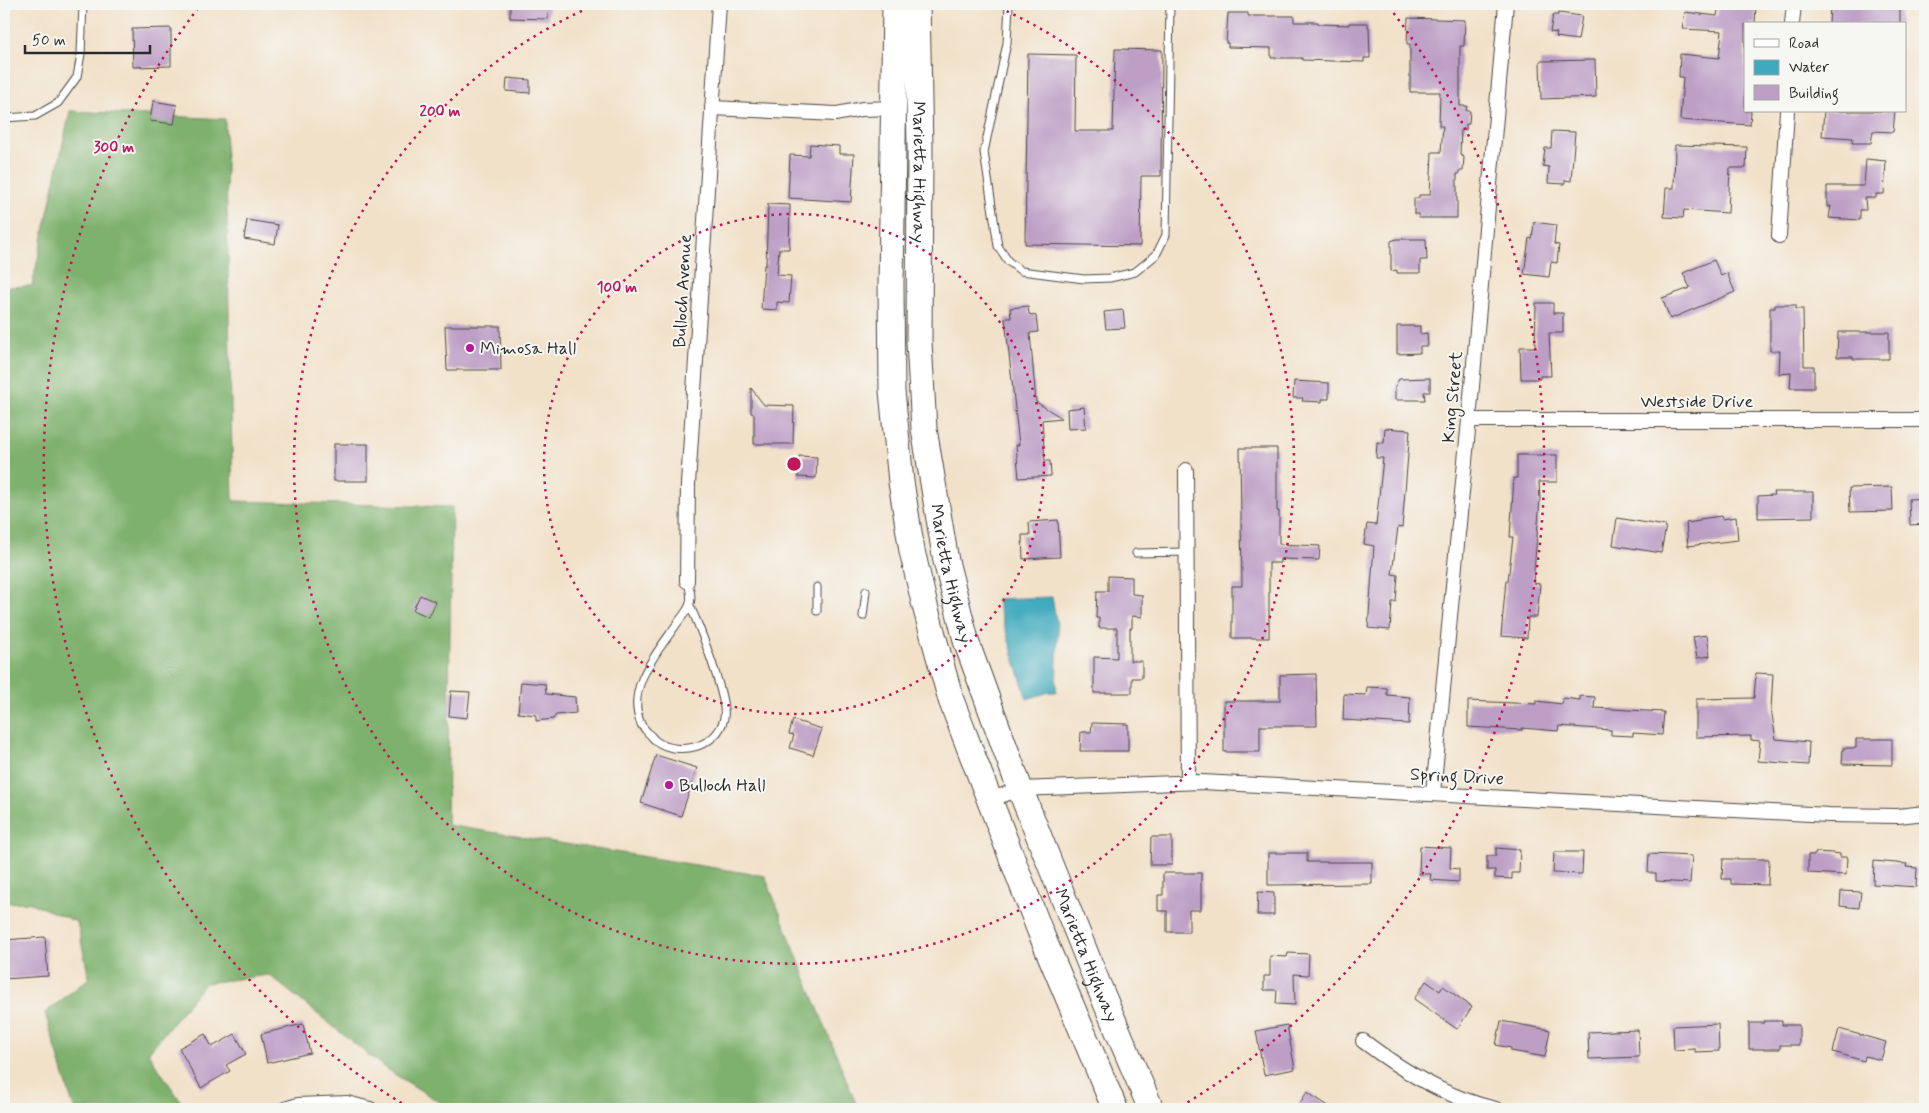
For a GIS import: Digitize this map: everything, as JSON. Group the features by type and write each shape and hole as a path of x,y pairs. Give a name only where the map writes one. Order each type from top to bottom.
{"highway":[{"name":"Marietta Highway","path":"895,4 892,391 901,482 914,560 936,652 951,700 1059,980 1115,1109"},
{"name":"Marietta Highway","path":"917,4 920,147 919,342 924,429 939,528 955,601 983,692 1097,982 1151,1109"}],"street":[{"name":"Bulloch Avenue","path":"687,581 688,484 719,4"},
{"name":"King Street","path":"1433,793 1506,4"},
{"path":"1792,22 1794,4"},
{"path":"712,108 836,114 862,109 894,108"},
{"path":"1779,236 1787,112"},
{"name":"Westside Drive","path":"1469,420 1925,420"},
{"path":"1186,470 1188,782"},
{"name":"Spring Drive","path":"990,800 1020,789 1188,782 1433,793 1829,815 1898,816 1925,813"},
{"path":"1363,1042 1400,1068 1440,1090 1482,1106 1496,1109"},
{"path":"284,1109 298,1105 347,1103 370,1109"}],"lane":[{"path":"4,118 34,116 58,104 68,92 77,78 81,54 83,4"},
{"path":"1009,4 1006,43 984,152 998,246 1008,261 1021,271 1084,279 1110,278 1135,272 1156,254 1166,235 1170,4"},
{"path":"1136,553 1187,552"},
{"path":"687,581 691,592 690,606 703,636 722,698 724,717 718,731 707,742 692,748 675,748 656,741 641,725 637,698 639,685 655,656 690,606"},
{"path":"817,586 817,611"},
{"path":"863,616 866,591"}],"green space":[{"path":"70,111 225,119 233,501 452,507 447,825 765,876 858,1109 451,1109 386,1069 269,975 205,983 148,1053 186,1109 74,1109 45,1013 89,978 77,922 28,902 4,903 4,287 32,286"}],"water":[{"path":"1052,597 1058,631 1056,692 1049,692 1027,699 996,599"}],"building":[{"path":"510,4 549,4 548,19 510,18"},
{"path":"1719,4 1756,4 1755,22 1744,22 1744,112 1751,112 1750,125 1680,120 1683,77 1679,77 1680,54 1719,58 1722,31 1682,29 1685,12 1717,16"},
{"path":"1830,4 1900,4 1900,22 1829,22"},
{"path":"1228,13 1248,13 1248,16 1294,16 1294,22 1318,22 1318,24 1349,25 1349,23 1368,23 1370,58 1364,58 1364,62 1271,58 1271,48 1228,47 1228,43 1226,43"},
{"path":"1558,13 1582,16 1578,40 1556,37 1557,33 1550,32 1553,15 1558,15"},
{"path":"1408,18 1465,20 1464,46 1460,46 1460,106 1467,106 1466,111 1470,111 1469,124 1466,124 1466,130 1461,130 1460,155 1464,157 1463,171 1459,171 1459,174 1457,174 1457,218 1419,218 1419,214 1414,214 1414,198 1419,198 1419,195 1430,195 1432,152 1441,152 1443,126 1439,126 1440,92 1410,92 1410,44 1407,44"},
{"path":"171,28 171,66 133,67 132,29"},
{"path":"1115,49 1162,50 1161,176 1141,176 1140,246 1025,244 1028,54 1076,55 1075,131 1113,131"},
{"path":"1595,60 1596,97 1541,99 1540,61"},
{"path":"507,78 530,80 530,93 506,91"},
{"path":"153,101 177,105 174,124 150,121"},
{"path":"1824,112 1895,112 1893,132 1873,131 1871,143 1852,143 1853,138 1822,136"},
{"path":"1552,131 1575,132 1571,181 1565,180 1565,184 1548,183 1549,167 1543,166 1545,148 1551,148"},
{"path":"810,144 839,146 839,154 854,154 851,202 788,198 790,155 809,156"},
{"path":"1675,145 1747,147 1746,168 1730,168 1728,213 1684,210 1683,218 1664,217 1666,188 1674,188"},
{"path":"1866,159 1886,161 1884,194 1876,194 1876,198 1865,198 1866,210 1860,210 1860,220 1829,218 1831,206 1827,207 1827,186 1864,186"},
{"path":"768,204 790,205 789,249 779,249 777,275 791,276 789,303 777,302 777,310 761,309 764,265 766,265"},
{"path":"247,220 278,225 275,244 244,239"},
{"path":"1534,222 1556,225 1554,244 1559,245 1557,263 1551,262 1549,277 1524,274 1529,238 1532,239"},
{"path":"1397,239 1426,239 1427,260 1420,260 1420,273 1397,273 1397,270 1391,271 1391,241"},
{"path":"1714,260 1721,276 1727,273 1735,292 1670,319 1662,298 1690,288 1683,273"},
{"path":"1536,303 1553,303 1553,313 1563,313 1563,333 1549,333 1551,376 1540,376 1540,379 1521,379 1520,347 1535,347"},
{"path":"1775,305 1796,305 1796,309 1803,309 1804,366 1814,366 1814,388 1790,388 1791,373 1779,374 1780,351 1770,351 1770,308 1775,308"},
{"path":"1028,306 1029,314 1036,316 1038,332 1030,333 1036,402 1062,418 1042,420 1045,461 1050,461 1051,476 1019,478 1016,445 1019,445 1005,318 1011,318 1010,308"},
{"path":"1123,310 1125,328 1106,329 1104,312"},
{"name":"Mimosa Hall","path":"445,326 500,326 501,370 447,370"},
{"path":"1397,326 1420,326 1420,334 1427,333 1428,346 1420,346 1420,353 1397,354"},
{"path":"1838,332 1889,332 1889,359 1837,357"},
{"path":"1430,378 1430,392 1424,392 1425,400 1395,400 1395,387 1399,379"},
{"path":"1294,381 1329,383 1329,399 1322,399 1322,402 1302,401 1303,398 1293,398"},
{"path":"751,388 764,405 794,406 793,444 754,444 754,414 751,413"},
{"path":"1084,407 1086,428 1068,429 1067,409"},
{"path":"1385,428 1410,430 1402,528 1398,527 1392,574 1398,575 1396,602 1392,602 1390,630 1368,628 1374,546 1364,544 1367,524 1376,525 1383,458 1376,458 1377,442 1384,443"},
{"path":"334,444 368,444 368,481 334,481"},
{"path":"1240,448 1277,448 1279,544 1320,546 1319,560 1280,559 1280,563 1269,563 1269,638 1232,638 1232,586 1242,586"},
{"path":"1517,455 1557,455 1557,482 1539,482 1540,500 1533,583 1540,584 1537,617 1528,617 1527,638 1501,636 1506,580 1508,581 1513,537 1510,537 1514,478 1517,478"},
{"path":"799,456 817,457 816,478 798,477"},
{"path":"1892,487 1893,511 1850,512 1849,488"},
{"path":"1773,492 1813,492 1813,517 1758,518 1758,496 1774,495"},
{"path":"1925,498 1925,524 1910,525 1909,499"},
{"path":"1721,516 1722,519 1736,517 1738,540 1688,546 1686,523"},
{"path":"1617,518 1666,526 1661,553 1613,545"},
{"path":"1058,520 1060,557 1023,559 1022,535 1030,535 1029,522"},
{"path":"1108,576 1132,577 1132,594 1142,595 1142,617 1132,616 1132,628 1130,628 1130,661 1142,661 1142,678 1132,678 1132,693 1094,693 1094,657 1117,658 1117,628 1099,628 1099,618 1096,618 1097,591 1108,591"},
{"path":"420,595 436,602 429,617 413,610"},
{"path":"1707,635 1710,656 1697,658 1693,637"},
{"path":"1756,673 1773,674 1771,709 1776,739 1809,742 1808,765 1758,761 1760,741 1751,740 1751,736 1696,737 1696,699 1754,698"},
{"path":"1316,674 1317,726 1260,726 1260,752 1224,752 1224,701 1280,701 1280,675"},
{"path":"521,682 545,684 546,694 575,697 576,713 556,715 553,719 536,721 536,715 518,713"},
{"path":"1367,687 1387,688 1387,695 1410,697 1409,724 1343,720 1344,694 1366,695"},
{"path":"451,691 470,692 467,718 449,716"},
{"path":"1580,696 1595,697 1594,708 1664,712 1662,735 1633,733 1633,736 1611,735 1611,730 1559,726 1558,731 1468,727 1468,701 1536,704 1536,701 1562,704 1563,698 1580,700"},
{"path":"793,720 822,729 813,755 790,748 794,735 789,734"},
{"path":"1092,723 1128,724 1128,751 1080,751 1081,732 1091,732"},
{"path":"1856,739 1892,739 1892,765 1842,764 1843,748 1856,748"},
{"name":"Bulloch Hall","path":"656,755 697,768 681,816 641,803"},
{"path":"1151,837 1172,837 1172,865 1150,865"},
{"path":"1420,846 1451,848 1450,868 1459,869 1459,882 1430,880 1431,874 1419,874"},
{"path":"1496,848 1520,850 1519,873 1512,873 1512,879 1495,878 1495,870 1487,870 1487,856 1496,856"},
{"path":"1554,852 1583,852 1582,874 1553,873"},
{"path":"1816,852 1840,854 1840,857 1847,857 1846,875 1808,873 1808,855 1815,855"},
{"path":"1268,853 1307,853 1307,862 1372,862 1372,884 1268,885"},
{"path":"1649,854 1692,856 1690,883 1656,881 1656,873 1648,873"},
{"path":"1723,859 1769,859 1768,885 1731,884 1731,879 1722,879"},
{"path":"1874,861 1907,864 1906,867 1917,868 1916,887 1873,884"},
{"path":"1163,873 1201,873 1201,910 1189,910 1189,932 1167,932 1167,911 1158,911 1158,895 1163,895"},
{"path":"1841,891 1861,892 1859,908 1840,906"},
{"path":"1258,892 1274,893 1274,915 1257,915"},
{"path":"45,937 48,976 4,979 4,940"},
{"path":"1288,953 1309,954 1308,975 1294,974 1295,1005 1276,1004 1277,990 1264,990 1264,976 1270,976 1270,956 1287,957"},
{"path":"1426,981 1440,991 1443,986 1472,1007 1457,1029 1414,999"},
{"path":"1501,1021 1550,1030 1545,1057 1511,1051 1511,1048 1496,1045"},
{"path":"1764,1021 1782,1021 1782,1025 1799,1025 1799,1045 1780,1045 1780,1049 1749,1049 1749,1023 1764,1023"},
{"path":"303,1024 310,1053 267,1063 261,1034"},
{"path":"1718,1024 1719,1051 1695,1052 1695,1049 1674,1050 1673,1026"},
{"path":"1287,1025 1295,1069 1264,1075 1256,1031"},
{"path":"1839,1029 1886,1042 1881,1060 1865,1056 1864,1061 1833,1052"},
{"path":"1638,1030 1639,1057 1589,1059 1588,1032"},
{"path":"205,1034 212,1047 235,1034 246,1054 226,1065 230,1071 201,1088 179,1048"},
{"path":"1307,1092 1333,1109 1296,1109"}],"place":[{"name":"Mimosa Hall","path":"470,348"},
{"name":"Bulloch Hall","path":"669,785"}]}
